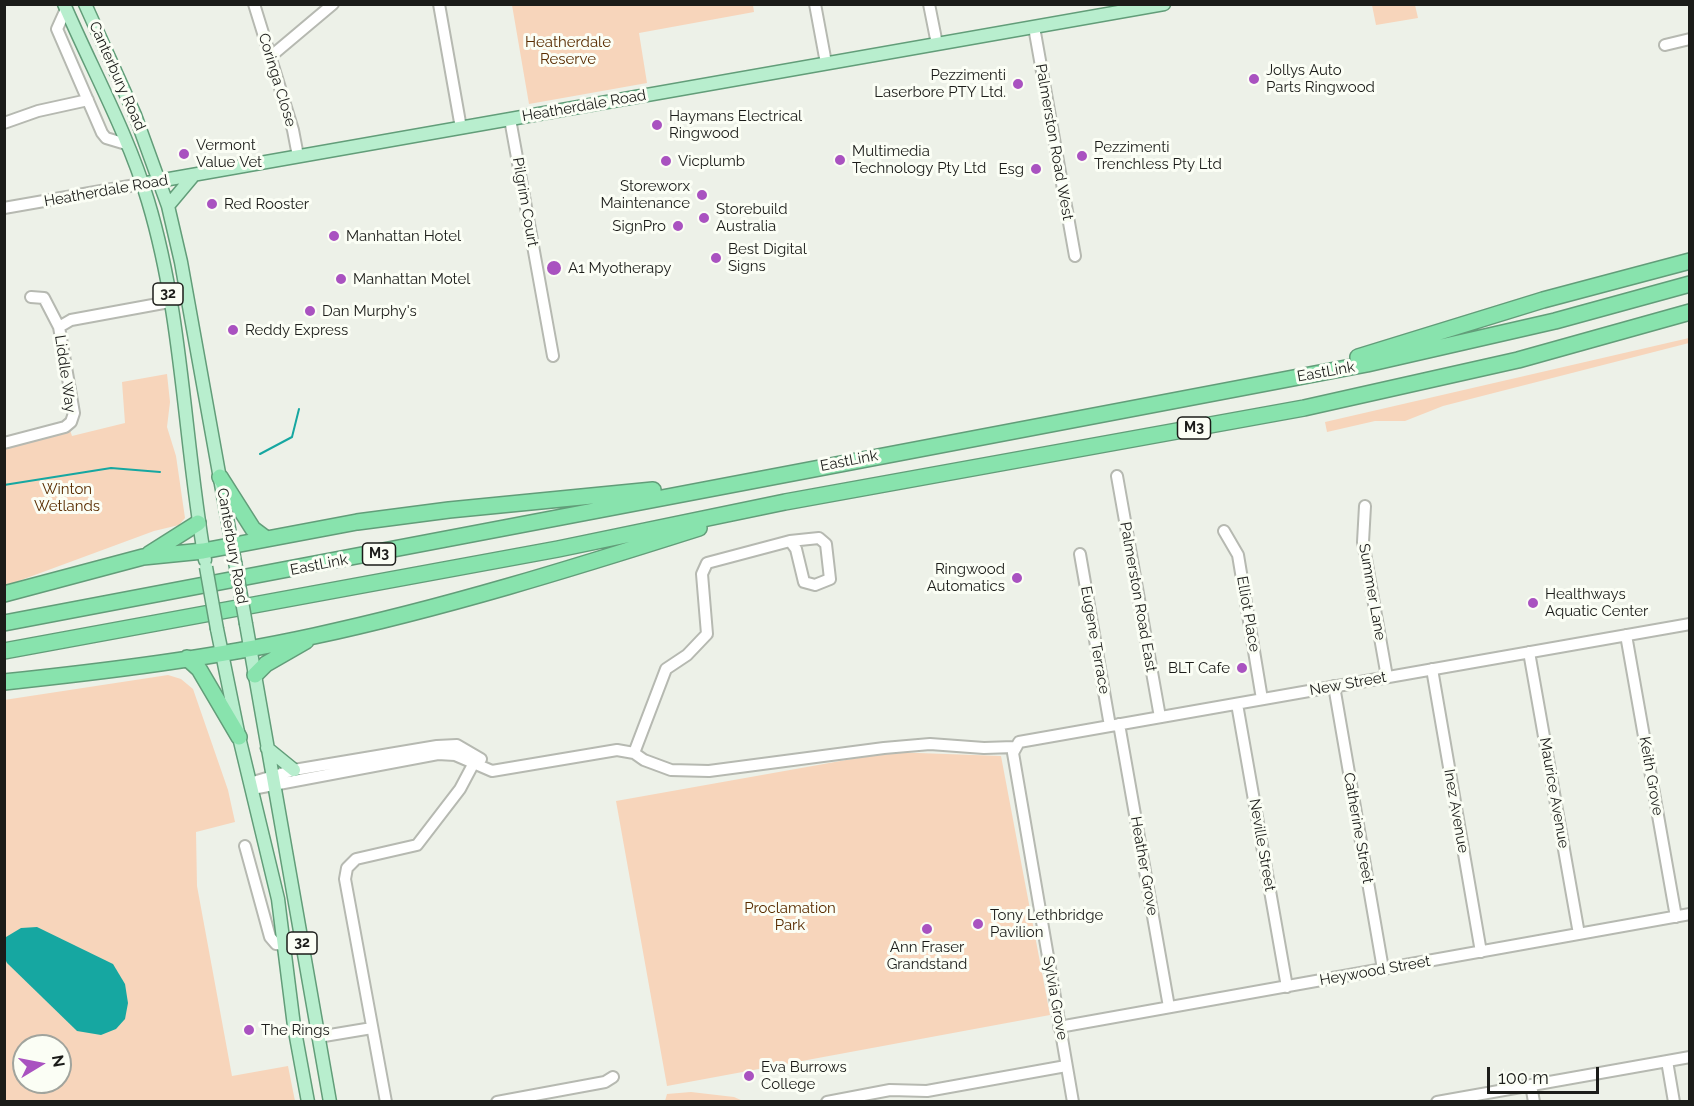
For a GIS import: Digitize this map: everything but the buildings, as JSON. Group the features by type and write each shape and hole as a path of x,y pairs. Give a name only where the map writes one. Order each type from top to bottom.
{"highway":[{"path":"1626,277 1689,254"},
{"path":"1284,380 1626,277 1689,261"},
{"name":"EastLink","path":"4,623 1284,380 1462,343 1689,284"},
{"name":"EastLink","path":"4,651 558,549 786,502 1304,408 1443,378 1600,339 1689,312"},
{"path":"1600,339 1689,324"},
{"path":"220,477 253,529 265,538"},
{"path":"4,594 143,557 203,550 357,522 448,510 752,480"},
{"path":"4,682 188,658 314,636 599,560 786,502"},
{"path":"143,557 198,523"},
{"path":"255,675 266,664 314,636"},
{"path":"188,658 199,669 239,737"}],"main road":[{"name":"Canterbury Road","path":"85,4 135,115 160,181 181,262 330,1101"},
{"name":"Heatherdale Road","path":"141,184 1164,4"},
{"name":"Canterbury Road","path":"65,7 126,144 148,200 170,302 198,523 239,737 278,899 294,1026 308,1101"},
{"path":"168,206 194,175"},
{"path":"267,748 294,770"},
{"path":"294,1026 316,1022"}],"street":[{"name":"Coringa Close","path":"254,4 293,130 298,156"},
{"path":"270,57 333,4"},
{"path":"438,4 460,128"},
{"path":"815,4 826,63"},
{"path":"929,4 937,44"},
{"name":"Canterbury Road","path":"65,7 57,29 102,133 106,138 126,144"},
{"name":"Palmerston Road West","path":"1034,27 1075,256"},
{"path":"1665,45 1689,39"},
{"path":"4,123 38,111 88,100"},
{"name":"Pilgrim Court","path":"510,119 553,356"},
{"name":"Heatherdale Road","path":"4,208 141,184"},
{"name":"Liddle Way","path":"4,442 65,427 71,422 74,413 59,327 44,298 31,297"},
{"name":"Liddle Way","path":"59,327 71,320 170,302"},
{"name":"Palmerston Road East","path":"1117,476 1160,717"},
{"name":"Summer Lane","path":"1365,506 1363,542 1387,677"},
{"name":"Elliot Place","path":"1224,531 1238,555 1262,699"},
{"path":"251,786 273,780 438,754 516,767 601,751 617,750 634,753 666,669 673,662 687,655 707,634 702,574 707,564 790,541 819,538 826,544 830,579 815,585 804,582 796,549 790,541"},
{"name":"Eugene Terrace","path":"1080,554 1115,725"},
{"name":"New Street","path":"634,753 644,760 671,770 709,771 930,744 1014,750 1019,742 1689,624"},
{"name":"Keith Grove","path":"1626,635 1676,916"},
{"name":"Maurice Avenue","path":"1529,652 1579,934"},
{"name":"Inez Avenue","path":"1432,669 1481,952"},
{"name":"Catherine Street","path":"1334,686 1383,969"},
{"name":"Neville Street","path":"1237,704 1287,987"},
{"name":"Heather Grove","path":"1115,725 1169,1006"},
{"path":"273,780 294,770 437,746 457,746 473,752 475,760 460,789 417,845 412,848 356,859 347,868 345,879 386,1101"},
{"name":"Sylvia Grove","path":"1014,750 1073,1101"},
{"path":"245,846 270,937 276,944 285,945"},
{"name":"Heywood Street","path":"1059,1027 1689,914"},
{"path":"318,1037 372,1028"},
{"path":"1437,1101 1689,1057"},
{"path":"1667,1061 1674,1101"},
{"path":"827,1101 890,1090 927,1091 1066,1066"},
{"path":"496,1101 605,1082 613,1077"},
{"path":"1531,1085 1534,1101"}],"green space":[{"name":"Heatherdale Reserve","path":"512,5 753,5 754,12 639,33 647,83 529,104"},
{"path":"1372,5 1415,5 1418,18 1376,25"},
{"path":"1689,338 1689,343 1443,406 1405,421 1375,421 1327,432 1325,422"},
{"name":"Winton Wetlands","path":"167,374 170,402 167,427 176,456 185,518 179,525 154,531 5,586 5,448 70,430 72,436 125,423 122,382"},
{"path":"168,675 181,679 193,689 228,790 235,822 196,832 197,886 232,1076 288,1066 295,1101 5,1101 4,700"},
{"name":"Proclamation Park","path":"891,752 1001,756 1050,1015 667,1086 616,801"},
{"path":"691,1092 734,1097 743,1101 665,1101 667,1094"}],"water":[{"path":"37,927 113,964 125,984 128,1003 125,1019 116,1029 101,1035 77,1031 7,963 4,957 6,937 21,928"}],"waterway":[{"path":"260,454 292,437 299,409"},
{"path":"4,485 111,468 160,472"}],"place":[{"name":"Jollys Auto Parts Ringwood","path":"1254,79"},
{"name":"Pezzimenti Laserbore PTY Ltd.","path":"1018,84"},
{"name":"Haymans Electrical Ringwood","path":"657,125"},
{"name":"Vermont Value Vet","path":"184,154"},
{"name":"Pezzimenti Trenchless Pty Ltd","path":"1082,156"},
{"name":"Multimedia Technology Pty Ltd","path":"840,160"},
{"name":"Vicplumb","path":"666,161"},
{"name":"Esg","path":"1036,169"},
{"name":"Storeworx Maintenance","path":"702,195"},
{"name":"Red Rooster","path":"212,204"},
{"name":"Storebuild Australia","path":"704,218"},
{"name":"SignPro","path":"678,226"},
{"name":"Manhattan Hotel","path":"334,236"},
{"name":"Best Digital Signs","path":"716,258"},
{"name":"A1 Myotherapy","path":"554,268"},
{"name":"Manhattan Motel","path":"341,279"},
{"name":"Dan Murphy's","path":"310,311"},
{"name":"Reddy Express","path":"233,330"},
{"name":"Ringwood Automatics","path":"1017,578"},
{"name":"Healthways Aquatic Center","path":"1533,603"},
{"name":"BLT Cafe","path":"1242,668"},
{"name":"Tony Lethbridge Pavilion","path":"978,924"},
{"name":"Ann Fraser Grandstand","path":"927,929"},
{"name":"The Rings","path":"249,1030"},
{"name":"Eva Burrows College","path":"749,1076"}]}
